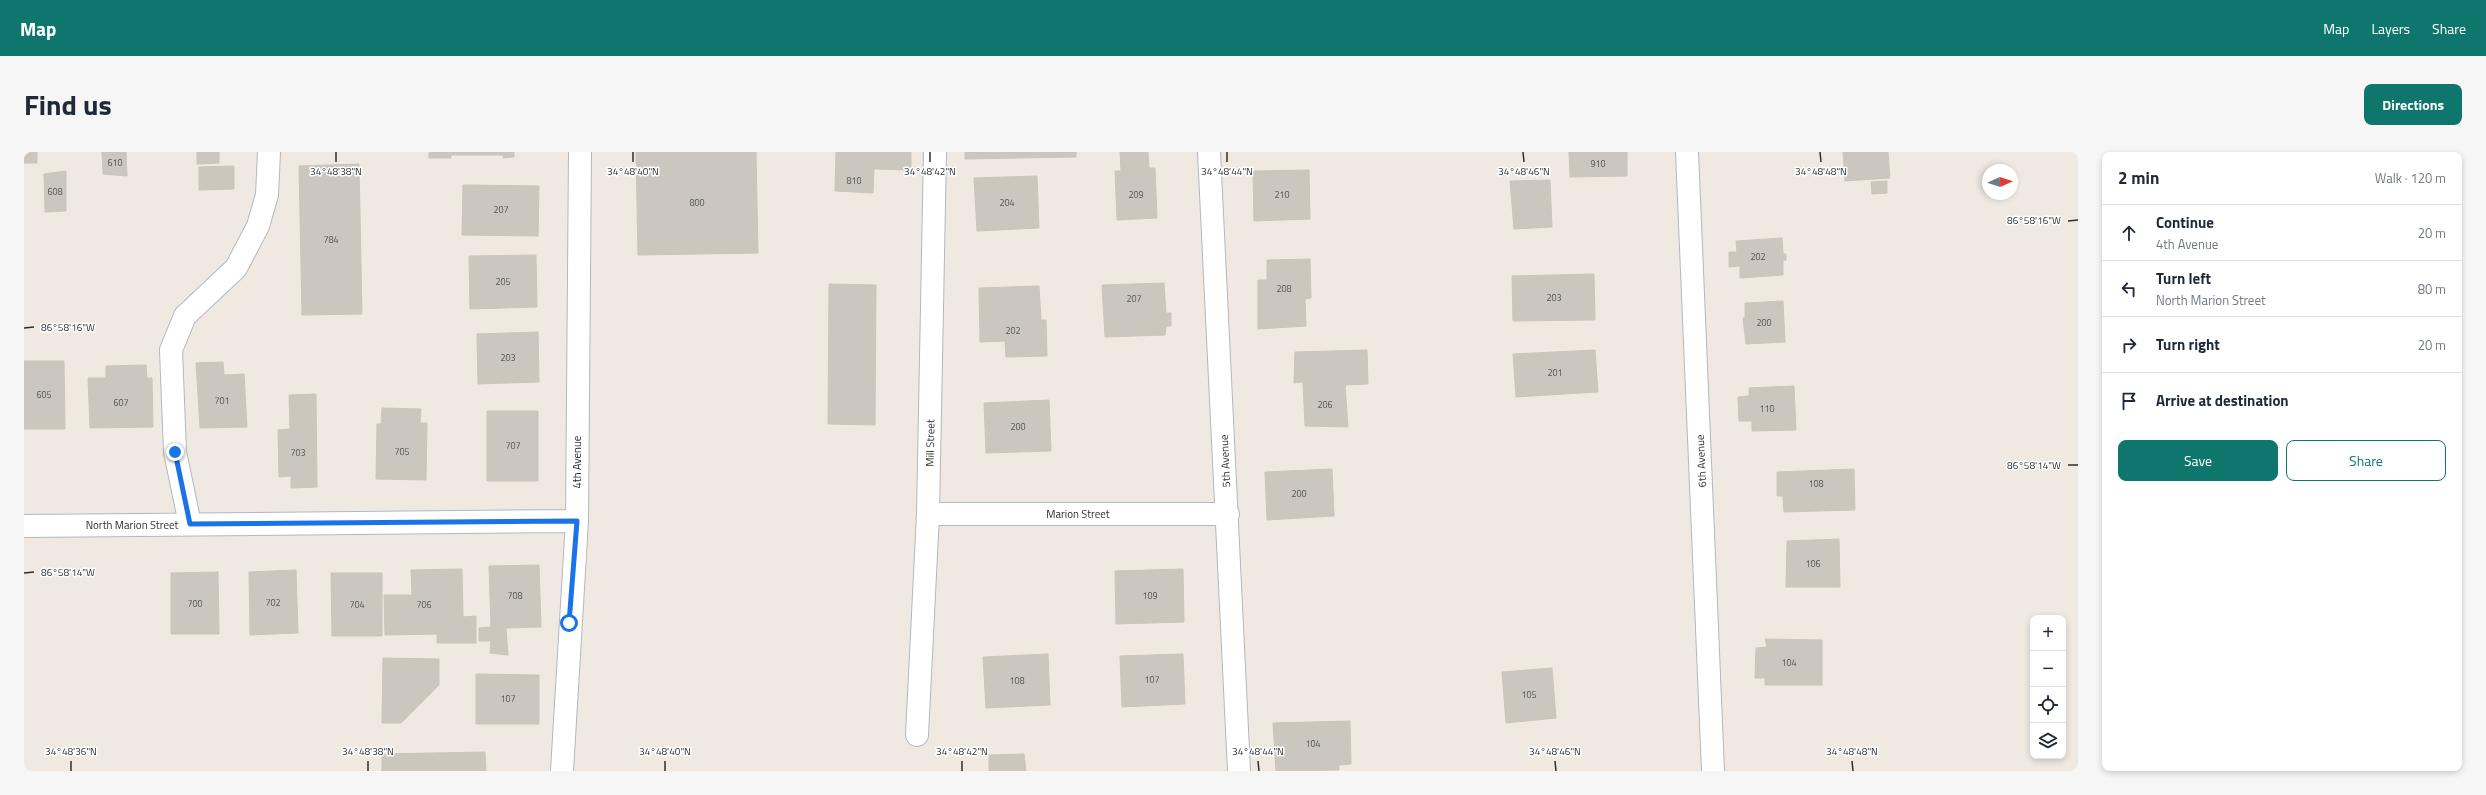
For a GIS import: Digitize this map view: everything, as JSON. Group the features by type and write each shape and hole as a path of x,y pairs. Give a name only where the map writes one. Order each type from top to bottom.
{"street":[{"path":"190,524 175,452 171,350 185,316 236,268 258,226 267,195 269,152"},
{"name":"4th Avenue","path":"562,771 577,521 580,152"},
{"name":"Mill Street","path":"916,734 928,514 935,152"},
{"name":"5th Avenue","path":"1209,152 1228,514 1239,771"},
{"name":"6th Avenue","path":"1687,152 1713,771"},
{"name":"Marion Street","path":"928,514 1228,514"},
{"name":"North Marion Street","path":"24,526 577,521"}],"building":[{"path":"24,152 37,152 37,163 24,163"},
{"path":"102,152 126,152 127,176 103,174"},
{"path":"197,152 219,152 219,163 197,164"},
{"path":"429,152 514,152 514,157 503,158 503,155 451,155 451,158 429,158"},
{"path":"636,152 756,152 758,253 638,255"},
{"path":"836,152 911,152 911,170 874,169 873,193 835,191"},
{"path":"965,152 1076,152 1076,157 965,159"},
{"path":"1120,152 1148,152 1149,168 1155,168 1157,218 1117,220 1115,171 1121,171"},
{"path":"1569,152 1627,152 1627,176 1570,177"},
{"path":"1843,152 1888,152 1890,178 1845,181"},
{"path":"359,164 362,314 302,315 299,166"},
{"path":"234,166 234,189 199,190 199,167"},
{"path":"1309,170 1310,219 1254,221 1253,171"},
{"path":"66,171 66,211 45,212 44,174"},
{"path":"1037,176 1039,228 977,231 974,178"},
{"path":"1550,180 1552,227 1514,229 1510,181"},
{"path":"1887,181 1887,193 1872,194 1871,182"},
{"path":"463,185 539,186 538,236 462,235"},
{"path":"1782,238 1783,254 1786,254 1786,260 1783,260 1783,275 1740,278 1740,266 1729,267 1729,252 1737,252 1736,241"},
{"path":"536,255 537,307 470,309 469,256"},
{"path":"1310,259 1311,298 1305,299 1306,326 1258,329 1258,280 1267,280 1267,260"},
{"path":"1594,274 1595,320 1513,321 1512,276"},
{"path":"1164,283 1166,313 1171,313 1171,326 1166,326 1165,335 1105,337 1102,285"},
{"path":"829,284 876,285 875,425 828,424"},
{"path":"1039,286 1041,320 1046,320 1047,356 1006,357 1005,341 980,342 979,288"},
{"path":"1783,301 1785,342 1746,344 1743,318 1745,318 1745,303"},
{"path":"538,332 539,382 478,384 477,334"},
{"path":"1367,350 1368,384 1345,385 1348,427 1305,426 1303,382 1294,383 1295,352"},
{"path":"1595,350 1598,392 1516,397 1513,354"},
{"path":"24,361 64,361 65,429 24,429"},
{"path":"223,362 224,375 244,374 247,427 200,428 196,363"},
{"path":"146,365 147,378 152,378 153,427 90,428 88,378 106,378 106,366"},
{"path":"1794,386 1796,430 1752,431 1752,421 1739,421 1738,397 1749,396 1749,388"},
{"path":"316,394 317,487 291,488 291,476 279,477 278,430 290,429 289,395"},
{"path":"1049,400 1051,451 986,453 984,403"},
{"path":"382,408 421,409 420,423 427,423 426,480 376,479 377,424 381,424"},
{"path":"487,411 538,411 538,481 487,481"},
{"path":"1332,469 1334,516 1267,520 1265,472"},
{"path":"1854,469 1855,510 1784,512 1783,496 1777,496 1777,472"},
{"path":"1839,539 1840,587 1786,587 1787,541"},
{"path":"539,565 541,627 506,628 508,655 490,653 491,641 479,641 479,628 491,627 489,566"},
{"path":"462,569 463,617 476,616 476,643 437,643 437,634 385,635 384,595 412,595 411,570"},
{"path":"1183,569 1184,622 1116,624 1115,571"},
{"path":"296,570 298,633 250,635 249,572"},
{"path":"218,572 219,634 171,634 171,573"},
{"path":"331,573 382,573 382,636 332,636"},
{"path":"1765,639 1822,640 1822,685 1765,685 1765,678 1755,678 1756,648 1767,647"},
{"path":"1048,654 1050,705 986,708 983,657"},
{"path":"1183,654 1185,704 1122,707 1120,656"},
{"path":"383,658 439,659 439,685 401,723 382,723"},
{"path":"1552,668 1556,718 1506,723 1502,672"},
{"path":"476,674 539,675 539,724 476,724"},
{"path":"1350,721 1351,764 1339,765 1339,770 1276,771 1273,723"},
{"path":"485,752 486,771 382,771 382,754"},
{"path":"1024,754 1026,771 989,771 989,755"}],"route":[{"path":"175,452 190,524 577,521 569,623"}]}
